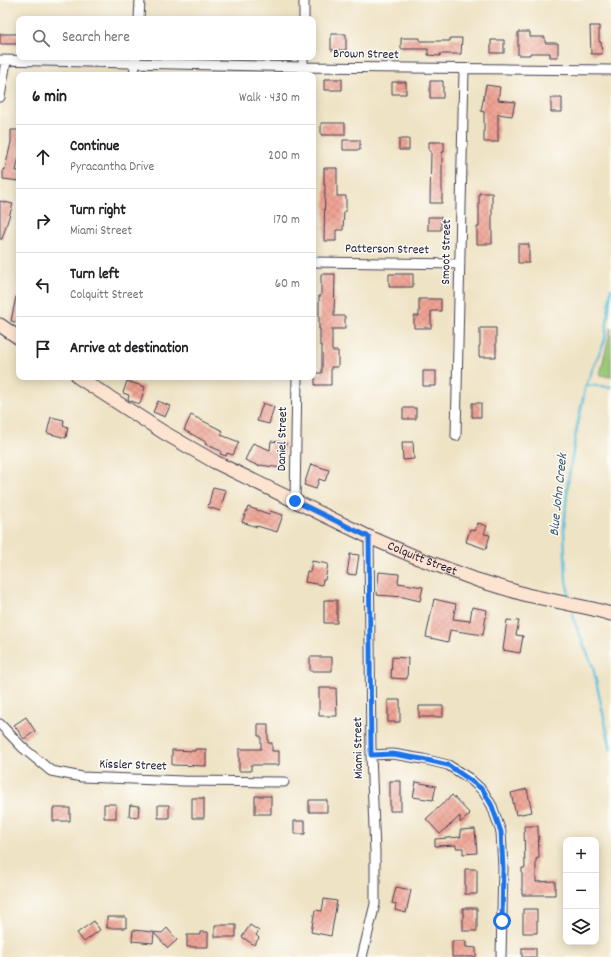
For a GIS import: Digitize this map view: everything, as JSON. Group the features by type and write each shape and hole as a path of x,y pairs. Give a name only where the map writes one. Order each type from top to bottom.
{"street":[{"path":"139,16 140,0"},
{"path":"304,0 304,16"},
{"path":"0,97 3,60"},
{"name":"Brown Street","path":"3,60 136,60 303,71 464,69 611,70"},
{"path":"134,72 136,60"},
{"path":"303,60 303,71"},
{"name":"Smoot Street","path":"456,436 464,69"},
{"name":"Patterson Street","path":"316,262 460,264"},
{"path":"0,325 16,336"},
{"name":"Colquitt Street","path":"86,380 163,432 215,462 369,537 418,558 477,580 526,595 611,614"},
{"name":"Daniel Street","path":"295,501 297,380"},
{"name":"Miami Street","path":"362,957 375,904 375,852 371,755 369,537"},
{"name":"Kissler Street","path":"0,724 22,747 51,771 82,777 183,781 284,782"},
{"path":"371,755 393,754 448,765 483,790 492,806 501,832 503,868 501,957"}],"green space":[{"path":"611,328 611,377 600,375"}],"building":[{"path":"590,26 599,26 599,42 601,42 602,54 591,54"},
{"path":"518,32 530,32 530,37 545,37 545,43 558,43 558,57 550,57 550,53 530,53 530,55 518,55"},
{"path":"0,34 16,34 16,44 0,44"},
{"path":"331,34 346,34 346,50 331,50"},
{"path":"401,38 420,38 420,41 450,41 450,38 462,38 461,54 440,54 440,56 428,55 428,49 401,49"},
{"path":"491,40 504,40 504,53 491,53"},
{"path":"324,79 342,79 342,90 324,90"},
{"path":"430,81 443,81 443,98 430,98"},
{"path":"392,82 406,82 406,94 392,94"},
{"path":"486,85 500,87 498,100 515,102 512,116 498,114 498,142 484,142 484,112 481,111"},
{"path":"551,98 562,98 562,112 551,112"},
{"path":"321,123 345,123 345,135 321,135"},
{"path":"11,130 16,130 16,181 3,179 3,169 5,169 11,142"},
{"path":"399,139 409,139 409,150 399,150"},
{"path":"343,140 360,140 360,150 343,150"},
{"path":"429,142 444,142 444,152 442,152 442,203 430,203 431,151 429,151"},
{"path":"324,168 337,168 337,196 346,196 346,211 344,211 343,230 336,230 336,241 324,241"},
{"path":"479,193 492,193 492,244 477,244 477,227 479,227"},
{"path":"0,201 13,204 2,239 0,239"},
{"path":"428,217 441,217 441,230 428,230"},
{"path":"518,244 529,244 529,263 518,263"},
{"path":"321,274 335,274 334,316 345,316 345,329 332,329 332,351 338,351 338,367 331,367 331,385 315,385 316,373 322,373 322,346 320,346 319,329 319,296 321,296"},
{"path":"389,274 413,274 413,287 389,287"},
{"path":"16,297 16,322 11,321"},
{"path":"419,299 441,299 441,311 431,311 431,328 414,328 414,316 419,316"},
{"path":"480,328 496,328 496,357 479,357"},
{"path":"423,371 436,371 436,386 423,386"},
{"path":"127,381 145,387 140,404 128,400 129,395 123,393"},
{"path":"158,401 170,406 165,417 153,412"},
{"path":"263,403 274,407 269,424 257,421"},
{"path":"472,403 481,403 481,417 472,417"},
{"path":"403,408 416,408 416,419 403,419"},
{"path":"191,415 223,431 221,435 239,442 233,455 227,453 226,456 220,454 221,451 205,444 206,442 184,430"},
{"path":"51,417 64,420 63,425 68,427 66,438 47,433"},
{"path":"271,441 286,443 282,468 259,466 245,460 253,443 270,450"},
{"path":"402,442 413,442 414,459 403,460"},
{"path":"311,464 329,470 325,481 319,479 316,489 304,485"},
{"path":"213,487 226,490 220,511 208,507"},
{"path":"248,507 269,514 270,511 283,515 277,532 242,522"},
{"path":"478,523 487,526 484,534 490,535 486,549 466,542 470,529 475,531"},
{"path":"350,554 359,555 356,575 347,574"},
{"path":"312,561 328,564 325,580 323,580 322,585 305,582 307,571 310,572"},
{"path":"379,572 399,574 398,583 423,587 420,601 403,597 377,595"},
{"path":"434,599 456,604 453,619 470,621 472,607 487,610 483,635 450,630 448,642 426,637"},
{"path":"324,600 337,600 337,623 324,623"},
{"path":"507,620 519,621 516,635 523,636 520,653 503,650"},
{"path":"310,657 332,657 332,671 310,671"},
{"path":"392,657 408,658 407,679 391,678"},
{"path":"319,688 336,688 337,716 319,716"},
{"path":"388,700 400,700 400,722 388,722"},
{"path":"419,706 443,706 443,717 419,717"},
{"path":"26,717 35,731 24,739 14,725"},
{"path":"258,724 268,724 268,743 272,743 272,751 279,751 279,765 251,765 251,771 239,771 239,749 261,749 261,736 258,736"},
{"path":"195,749 206,749 206,766 172,765 172,750 195,751"},
{"path":"390,781 401,781 401,811 390,811"},
{"path":"416,782 436,786 433,800 413,797"},
{"path":"527,789 532,812 516,815 511,793"},
{"path":"452,795 470,814 460,823 460,816 440,834 426,819"},
{"path":"255,796 271,796 271,814 255,814"},
{"path":"192,798 204,798 204,818 192,818"},
{"path":"309,800 327,800 327,812 309,812"},
{"path":"104,804 116,804 116,818 104,818"},
{"path":"130,805 139,806 138,817 129,816"},
{"path":"158,805 169,805 169,818 158,818"},
{"path":"53,808 70,808 70,821 53,821"},
{"path":"294,821 305,821 305,834 294,834"},
{"path":"524,826 538,826 539,858 536,859 536,882 555,881 555,895 522,895 522,868 525,868"},
{"path":"475,829 477,853 463,854 463,848 456,848 456,845 435,846 435,839 461,837 460,830"},
{"path":"465,869 477,869 477,894 465,894"},
{"path":"396,887 411,890 406,913 395,910 396,904 392,903"},
{"path":"324,899 337,901 331,936 311,932 315,910 322,911"},
{"path":"463,908 477,908 477,931 463,931"},
{"path":"523,909 537,909 537,933 523,933"},
{"path":"107,917 126,917 126,928 107,928"},
{"path":"94,921 100,930 84,942 77,933"},
{"path":"215,925 236,925 236,937 215,937"},
{"path":"250,925 259,931 256,935 259,938 254,945 242,937"},
{"path":"167,928 177,940 168,948 154,933 153,943 132,941 133,930 162,933"},
{"path":"200,932 208,932 208,947 187,947 187,935 200,935"},
{"path":"452,941 466,941 466,947 476,948 476,957 452,957"},
{"path":"522,948 536,948 536,957 522,957"}],"waterway":[{"name":"Blue John Creek","path":"570,600 566,580 564,529 568,482 586,385 605,340 611,289"},
{"path":"586,385 611,387"},
{"name":"Blue John Creek","path":"572,609 575,623 593,667 611,750"}],"route":[{"path":"295,501 369,537 371,755 393,754 448,765 483,790 492,806 501,832 503,868 502,921"}]}
